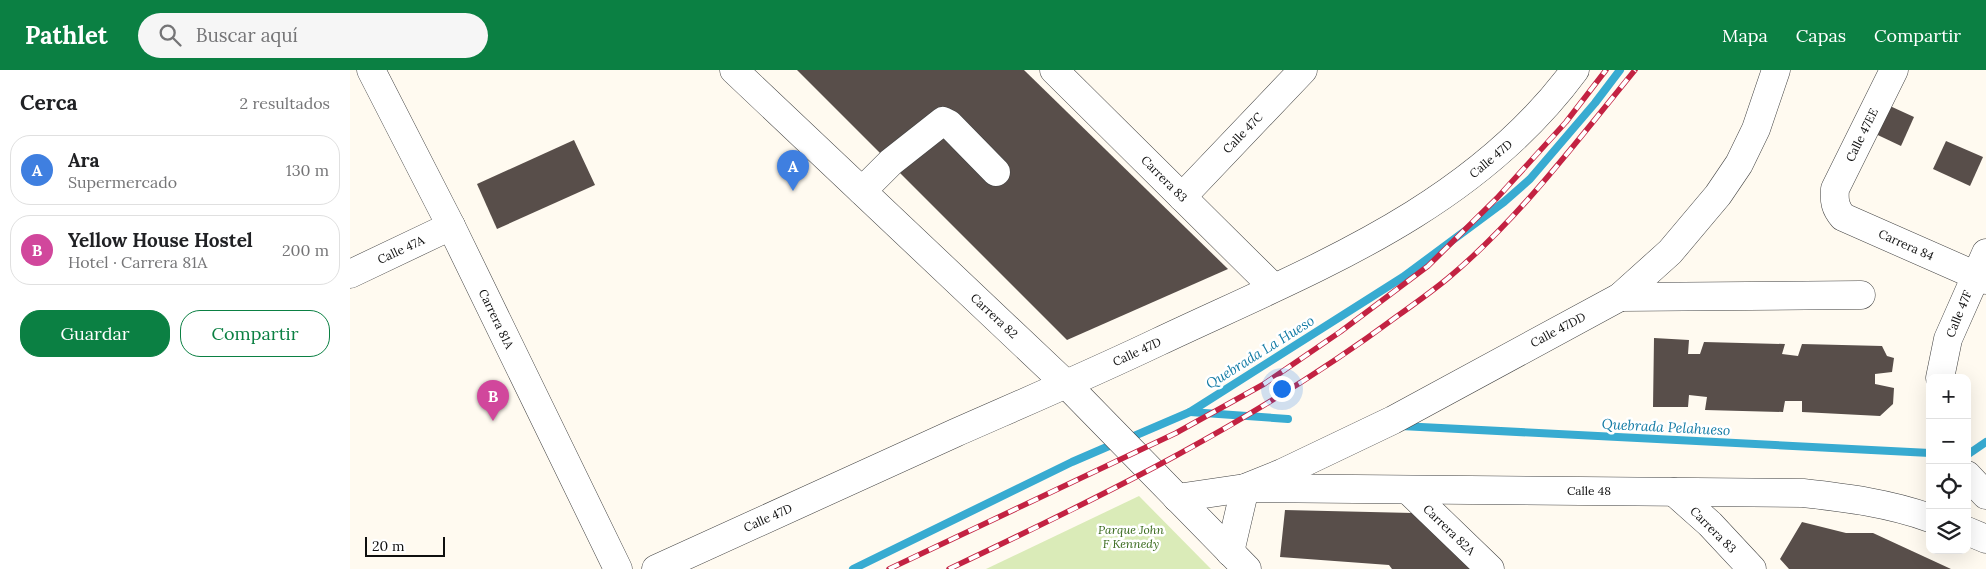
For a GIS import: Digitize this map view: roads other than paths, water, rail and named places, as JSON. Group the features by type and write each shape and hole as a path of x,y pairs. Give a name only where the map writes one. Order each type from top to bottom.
{"street":[{"name":"Carrera 81A","path":"371,70 451,226 618,569"},
{"name":"Carrera 82","path":"734,70 1067,385 1238,561"},
{"name":"Carrera 83","path":"1054,70 1273,287"},
{"name":"Calle 47C","path":"1182,197 1304,70"},
{"name":"Calle 47D","path":"656,569 1067,385 1273,287 1312,271 1388,232 1446,194 1491,161 1529,126 1574,70"},
{"name":"Calle 47DD","path":"1177,498 1245,488 1393,420 1620,297 1670,252 1723,187 1739,164 1756,129 1776,70"},
{"name":"Calle 47EE","path":"1834,201 1835,189 1894,70"},
{"path":"862,192 891,162 943,121 949,124 996,172"},
{"name":"Carrera 84","path":"1834,201 1843,217 1982,269"},
{"name":"Calle 47A","path":"350,274 451,226"},
{"name":"Calle 47F","path":"1941,374 1948,338 1982,269"},
{"path":"1620,297 1861,296"},
{"path":"1971,479 1986,495"},
{"path":"1238,561 1245,488"},
{"name":"Calle 48","path":"1245,488 1803,493 1857,499 1901,507 1926,516"},
{"name":"Carrera 82A","path":"1408,490 1490,569"},
{"name":"Carrera 83","path":"1674,492 1710,524 1752,569"},
{"path":"1971,533 1986,539"}],"waterway":[{"name":"Quebrada La Hueso","path":"1127,439 1190,412 1403,277 1504,202 1530,179 1595,103 1620,70"},
{"name":"Quebrada Pelahueso","path":"1190,412 1288,419"},
{"name":"Quebrada Pelahueso","path":"1401,426 1926,453"},
{"name":"Quebrada Pelahueso","path":"1971,452 1986,442"},
{"name":"Quebrada La Hueso","path":"853,569 1072,462 1116,443"}],"railway":[{"path":"889,569 1176,433 1264,384 1340,332 1428,266 1497,198 1566,122 1606,70"},
{"path":"949,569 1122,484 1234,423 1343,355 1415,303 1447,279 1473,256 1522,206 1569,152 1635,70"}],"place":[{"name":"Ara","path":"793,191"},
{"name":"Yellow House Hostel","path":"493,421"}],"park label":[{"name":"Parque John F Kennedy","path":"1131,537"}]}
